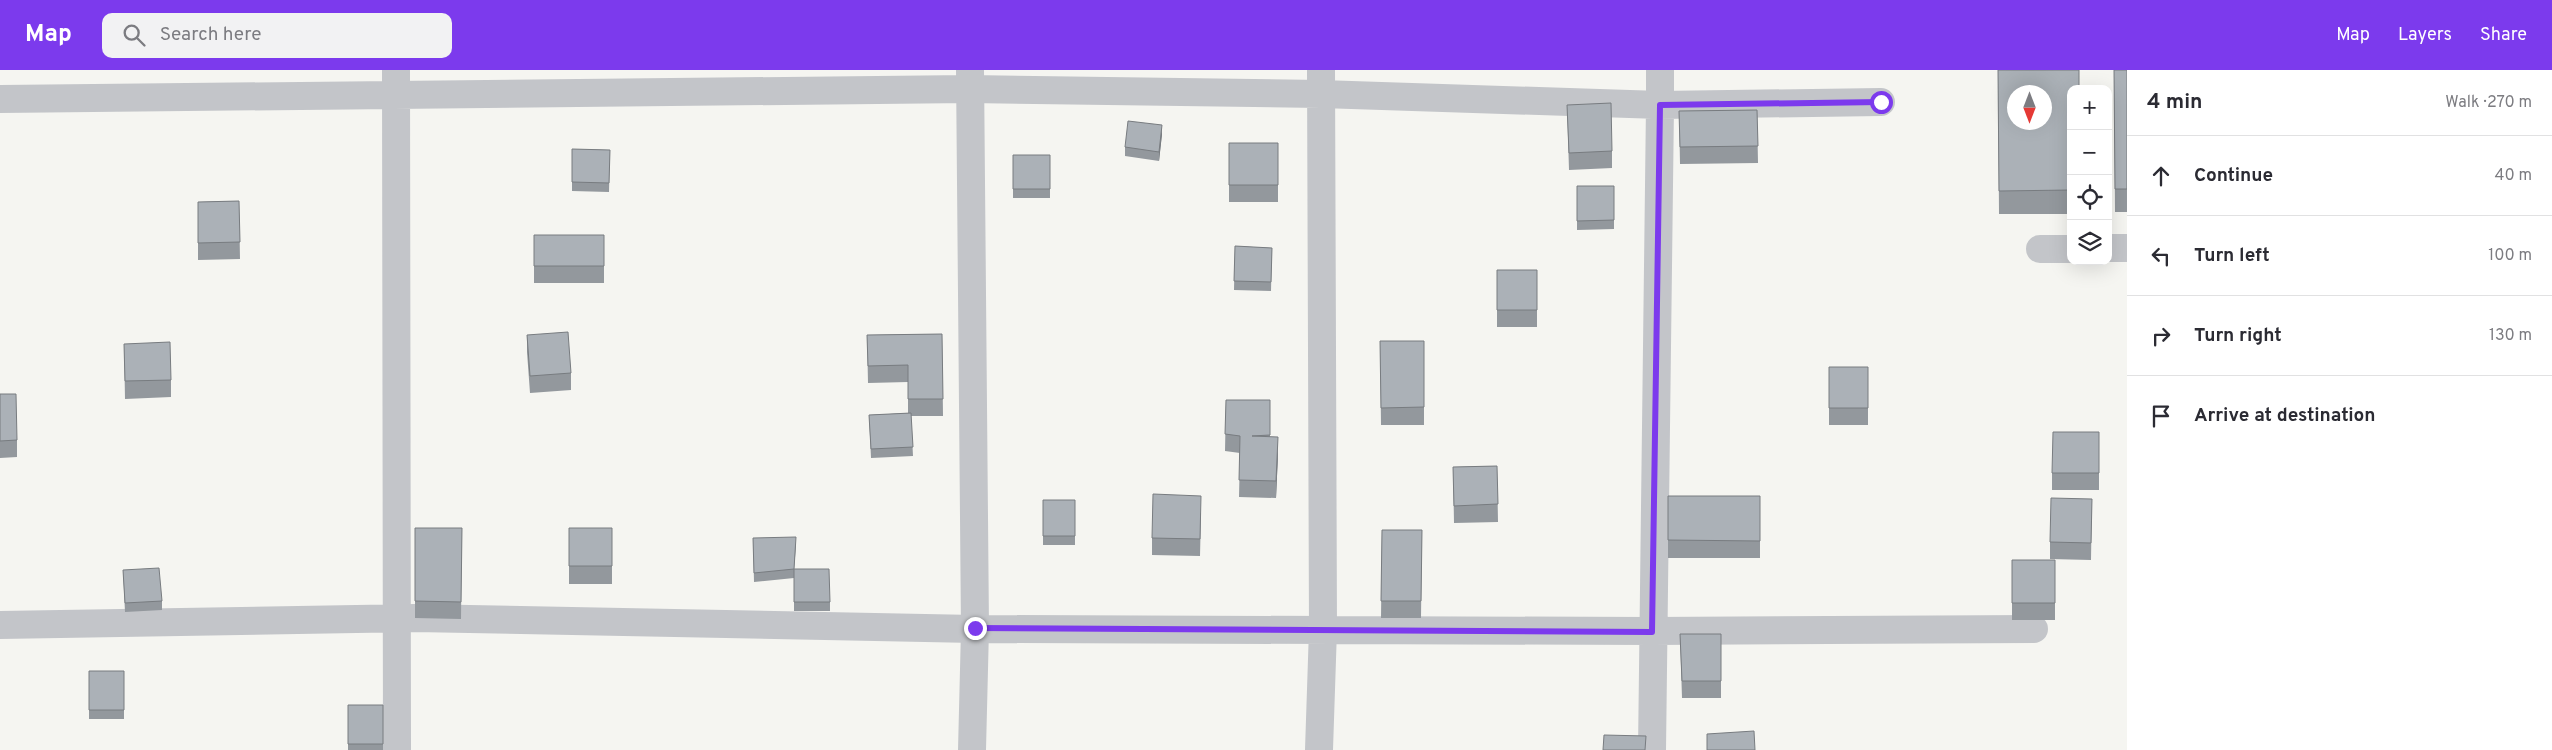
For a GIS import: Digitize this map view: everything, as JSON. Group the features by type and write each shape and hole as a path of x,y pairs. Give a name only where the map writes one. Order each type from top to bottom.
{"street":[{"path":"1652,750 1660,70"},
{"path":"0,99 396,82 970,80 1321,82 1660,105 1881,102"},
{"path":"970,80 975,628 972,750"},
{"path":"396,82 397,750"},
{"path":"1319,750 1323,628 1321,82"},
{"path":"2112,248 2127,248"},
{"path":"2040,249 2067,249"},
{"path":"0,625 398,619 975,628 1323,628 1652,632 2034,628"}],"building":[{"path":"1998,70 2079,70 2079,85 2067,85 2067,190 1999,191"},
{"path":"2114,70 2127,70 2127,189 2115,189"},
{"path":"1611,103 1612,151 1569,153 1567,105"},
{"path":"1757,110 1758,146 1680,147 1679,111"},
{"path":"1128,121 1162,125 1159,152 1125,147"},
{"path":"1229,143 1278,143 1278,185 1229,185"},
{"path":"572,149 610,150 609,183 572,182"},
{"path":"1013,155 1050,155 1050,189 1013,189"},
{"path":"1577,186 1614,186 1614,220 1577,221"},
{"path":"239,201 240,242 198,243 198,202"},
{"path":"534,235 604,235 604,266 534,266"},
{"path":"1235,246 1272,248 1271,282 1234,281"},
{"path":"1497,270 1537,270 1537,310 1497,310"},
{"path":"568,332 571,373 530,376 527,335"},
{"path":"942,334 943,399 908,399 908,365 868,366 867,335"},
{"path":"1380,341 1424,341 1424,407 1381,408"},
{"path":"170,342 171,380 125,381 124,344"},
{"path":"1829,367 1868,367 1868,408 1829,408"},
{"path":"0,394 16,394 17,440 0,441"},
{"path":"1226,400 1270,400 1270,435 1252,436 1278,437 1276,481 1239,480 1240,436 1225,434"},
{"path":"911,413 913,447 871,449 869,415"},
{"path":"2053,432 2099,432 2099,473 2052,473"},
{"path":"1497,466 1498,504 1454,506 1453,467"},
{"path":"1153,494 1201,496 1200,539 1152,538"},
{"path":"1668,496 1760,496 1760,541 1668,540"},
{"path":"2051,498 2092,499 2091,543 2050,542"},
{"path":"1043,500 1075,500 1075,536 1043,536"},
{"path":"415,528 462,528 461,602 415,601"},
{"path":"569,528 612,528 612,566 569,566"},
{"path":"1382,530 1422,530 1421,601 1381,601"},
{"path":"796,537 794,569 754,573 753,538"},
{"path":"2012,560 2055,560 2055,603 2012,603"},
{"path":"159,568 162,601 125,603 123,570"},
{"path":"794,569 829,569 830,602 794,602"},
{"path":"1680,634 1721,634 1721,681 1682,681"},
{"path":"89,671 124,671 124,710 89,710"},
{"path":"348,705 383,705 383,744 348,744"},
{"path":"1754,731 1755,750 1707,750 1707,734"},
{"path":"1604,735 1646,736 1645,750 1603,750"}],"route":[{"path":"975,628 1323,628 1652,632 1660,105 1881,102"}]}
